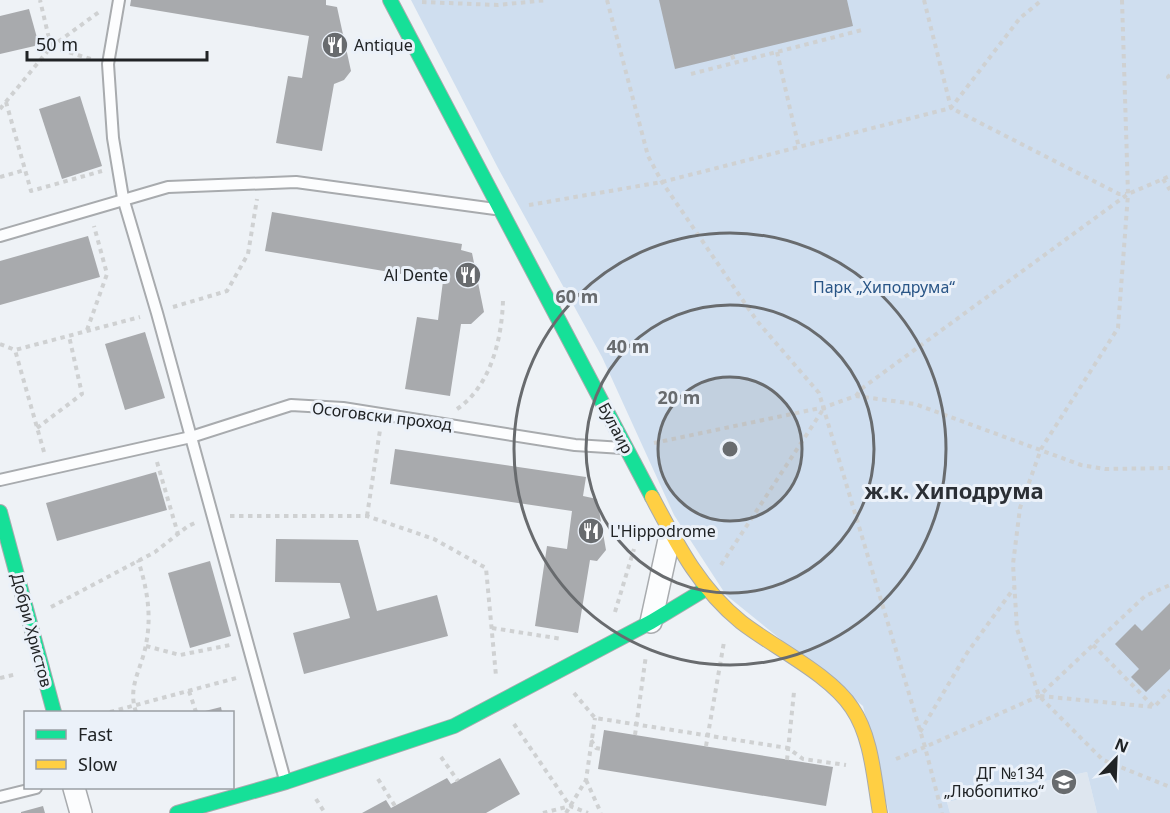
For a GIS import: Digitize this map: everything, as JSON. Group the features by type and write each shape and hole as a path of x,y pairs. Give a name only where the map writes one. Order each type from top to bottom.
{"street":[{"name":"Булаир","path":"390,0 628,449 670,535 704,590 740,621 827,683 854,710 872,769 880,813"},
{"name":"Добри Христов","path":"0,513 54,711"},
{"path":"651,622 670,535"},
{"path":"177,813 286,782 454,726 651,622 704,590"},
{"path":"74,789 81,813"}],"lane":[{"path":"119,0 108,64 113,138 123,198 157,312 286,782"},
{"path":"0,236 123,198 168,187 296,182 501,210"},
{"name":"Осоговски проход","path":"0,480 191,437 291,405 343,408 591,447 628,449"},
{"path":"0,797 32,789"}],"path":[{"path":"40,0 51,47"},
{"path":"390,0 498,5 544,0"},
{"path":"607,0 648,156 662,182 757,321 819,393 825,407 925,747 942,813"},
{"path":"924,0 951,108 1119,194 1128,194"},
{"path":"501,210 662,182 951,108 1020,18 1042,0"},
{"path":"1122,0 1128,194 1118,328 1041,449 1020,508 1013,564 1014,588 1017,629 1039,696 1103,760 1170,787"},
{"path":"0,109 51,47 107,7"},
{"path":"691,74 862,30"},
{"path":"819,34 821,41"},
{"path":"51,47 108,64"},
{"path":"777,52 799,148"},
{"path":"732,55 735,63"},
{"path":"6,102 31,191 117,167"},
{"path":"0,177 25,170"},
{"path":"856,396 861,389 1128,194 1170,176"},
{"path":"1163,179 1170,190"},
{"path":"0,344 15,350 227,291 248,254 260,183"},
{"path":"87,331 107,274 90,209"},
{"path":"432,422 461,407 483,378 500,334 503,300"},
{"path":"37,428 82,394 69,336"},
{"path":"15,350 49,469"},
{"path":"628,449 825,407 856,396 915,404 1081,465 1105,469 1170,468"},
{"path":"704,590 825,407"},
{"path":"367,516 382,414"},
{"path":"152,446 178,534"},
{"path":"29,618 154,552 188,526 213,516 367,516 434,539 486,568 499,702 570,806 588,813"},
{"path":"492,628 605,646 634,549"},
{"path":"136,711 131,691 146,646 149,622 147,593 138,560"},
{"path":"872,769 1039,696 1145,596 1170,585"},
{"path":"920,732 967,653 1014,588"},
{"path":"635,735 651,622"},
{"path":"146,646 180,655 199,653 247,641"},
{"path":"706,746 724,642"},
{"path":"1093,645 1154,707"},
{"path":"114,711 256,673"},
{"path":"1154,707 1170,690"},
{"path":"189,691 196,711"},
{"path":"787,760 795,692"},
{"path":"1039,696 1154,707"},
{"path":"566,813 586,780 595,718 788,748 803,759 849,766"},
{"path":"591,740 596,748 601,749"},
{"path":"586,780 601,813"},
{"path":"543,813 570,806"}],"shaded area":[{"name":"ДГ №134 „Любопитко“","path":"1087,772 1097,813 950,813 947,802"}],"green space":[{"name":"Парк „Хиподрума“","path":"411,0 1170,0 1170,813 1097,813 1087,772 947,802 950,813 889,813 863,706 726,595 674,515 602,357 498,168"}],"building":[{"path":"131,0 326,0 326,5 337,7 351,71 344,80 334,84 322,151 276,143 288,76 302,78 309,36 130,6"},
{"path":"659,0 847,0 853,26 675,69"},
{"path":"29,9 39,45 0,54 0,16"},
{"path":"80,96 102,166 62,179 39,109"},
{"path":"272,212 462,244 461,250 472,253 484,312 471,324 461,324 450,396 405,389 417,317 438,320 443,281 265,251"},
{"path":"88,236 100,277 0,305 0,261"},
{"path":"145,332 165,398 125,410 105,344"},
{"path":"395,449 586,477 583,496 597,499 606,550 597,561 590,560 578,633 535,626 547,546 567,549 572,511 390,484"},
{"path":"156,472 167,510 57,541 46,503"},
{"path":"276,539 358,540 377,611 437,595 448,636 304,674 293,633 350,618 340,583 275,582"},
{"path":"210,561 231,636 190,648 168,573"},
{"path":"1170,603 1170,669 1146,692 1131,677 1139,669 1115,644 1135,624 1142,631"},
{"path":"221,707 222,711 205,711"},
{"path":"604,730 833,767 826,806 598,769"},
{"path":"500,758 520,794 486,813 362,813 386,800 391,808 447,778 451,784"},
{"path":"43,806 45,813 21,813 21,812"}],"traffic: fast":[{"path":"390,0 652,497"},
{"path":"0,512 54,711"},
{"path":"177,813 286,782 454,726 651,622 704,590"}],"traffic: slow":[{"path":"652,497 690,564 726,609 754,632 816,673 843,696 852,708 859,719 868,745 880,813"}],"place":[{"name":"Antique","path":"335,45"},
{"name":"Al Dente","path":"468,275"},
{"name":"L'Hippodrome","path":"591,531"},
{"name":"ДГ №134 „Любопитко“","path":"1064,782"}],"district":[{"name":"ж.к. Хиподрума","path":"954,491"}]}
